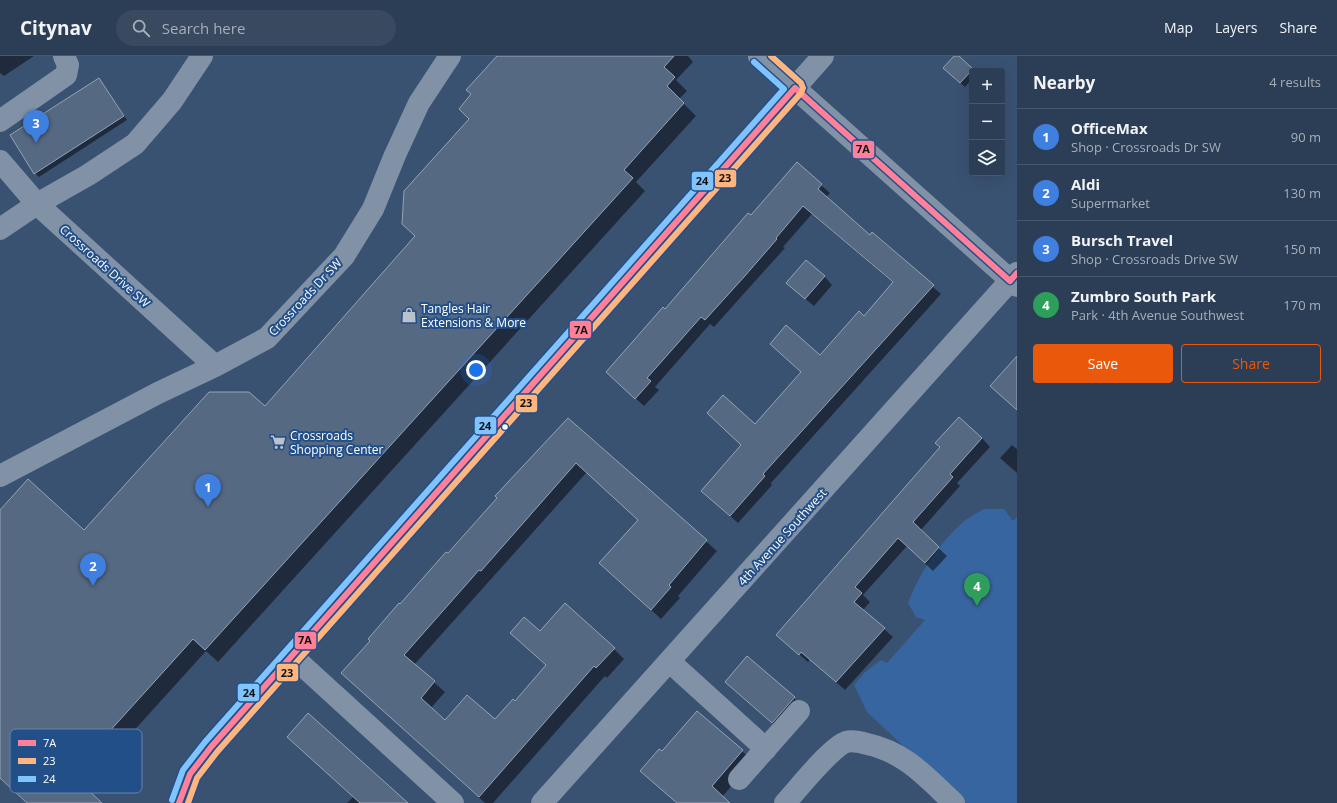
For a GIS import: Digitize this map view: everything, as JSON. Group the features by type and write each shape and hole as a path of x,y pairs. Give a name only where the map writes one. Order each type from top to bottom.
{"street":[{"path":"0,121 66,75 68,65 64,56"},
{"path":"0,229 37,204 88,175 135,144 172,102 202,56"},
{"name":"Crossroads Dr SW","path":"0,476 267,338 344,256 373,209 395,155 419,103 450,56"},
{"path":"759,56 1015,280"},
{"path":"179,803 184,785 200,760 823,56"},
{"name":"Crossroads Drive SW","path":"0,161 37,204 215,366"},
{"name":"4th Avenue Southwest","path":"545,802 1015,280"},
{"path":"292,656 453,803"},
{"path":"670,662 766,748"},
{"path":"739,779 799,711"},
{"path":"785,803 833,751 846,742 857,742 893,752 913,764 954,803"}],"shaded area":[{"path":"984,509 1004,509 1013,521 1017,517 1017,803 964,803 867,712 854,685 864,673 881,660 887,663 925,620 916,617 908,603 923,571 952,533 966,520"}],"building":[{"name":"Crossroads Shopping Center","path":"497,56 674,56 664,67 675,77 667,86 684,103 624,170 633,178 205,650 193,639 112,729 10,729 10,787 0,778 0,510 28,479 84,530 209,392 249,392 265,406 415,236 402,224 404,191 469,119 459,109 471,94 466,90"},
{"path":"954,56 959,56 972,68 969,68 969,73 960,83 943,68"},
{"path":"99,78 124,116 34,174 10,135"},
{"path":"797,162 822,184 818,189 870,235 872,232 934,285 763,474 765,476 730,516 701,491 741,445 707,413 723,395 755,424 801,372 770,344 786,325 820,355 859,311 864,316 893,282 803,206 776,238 777,239 705,320 701,317 647,378 651,381 635,399 606,372 663,307 665,309 748,213 751,215"},
{"path":"806,260 825,276 805,299 786,283"},
{"path":"1017,356 1017,410 990,386"},
{"path":"959,417 982,438 950,474 953,477 913,522 939,547 925,563 898,538 855,587 862,593 854,602 885,628 836,682 801,652 799,655 776,635 940,447 935,443"},
{"path":"568,418 707,540 669,585 671,587 651,610 599,563 638,520 576,463 481,571 479,570 404,655 435,681 421,698 445,720 467,695 495,719 513,699 515,701 546,665 510,633 524,617 540,631 565,603 615,648 596,668 594,666 479,797 341,673 370,641 368,639 399,603 400,604 446,552 448,553 497,498 495,496"},
{"path":"747,656 795,697 772,723 725,682"},
{"path":"697,711 743,750 712,786 730,803 677,803 640,771 659,749 662,751"},
{"path":"308,713 408,803 360,803 287,737"},
{"name":"Crossroads Shopping Center","path":"16,793 91,793 102,803 27,803"}],"transit line":[{"name":"23","path":"188,803 197,778 217,752 801,93 803,88 801,83 771,56"},
{"name":"24","path":"172,800 183,770 205,742 784,89 754,62"},
{"name":"7A","path":"179,803 190,774 211,747 795,88 1010,281 1017,273"}],"place":[{"name":"Bursch Travel","path":"36,143"},
{"name":"Tangles Hair Extensions & More","path":"409,315"},
{"name":"Crossroads Shopping Center","path":"278,442"},
{"name":"OfficeMax","path":"208,507"},
{"name":"Aldi","path":"93,586"},
{"name":"Zumbro South Park","path":"977,606"}]}
